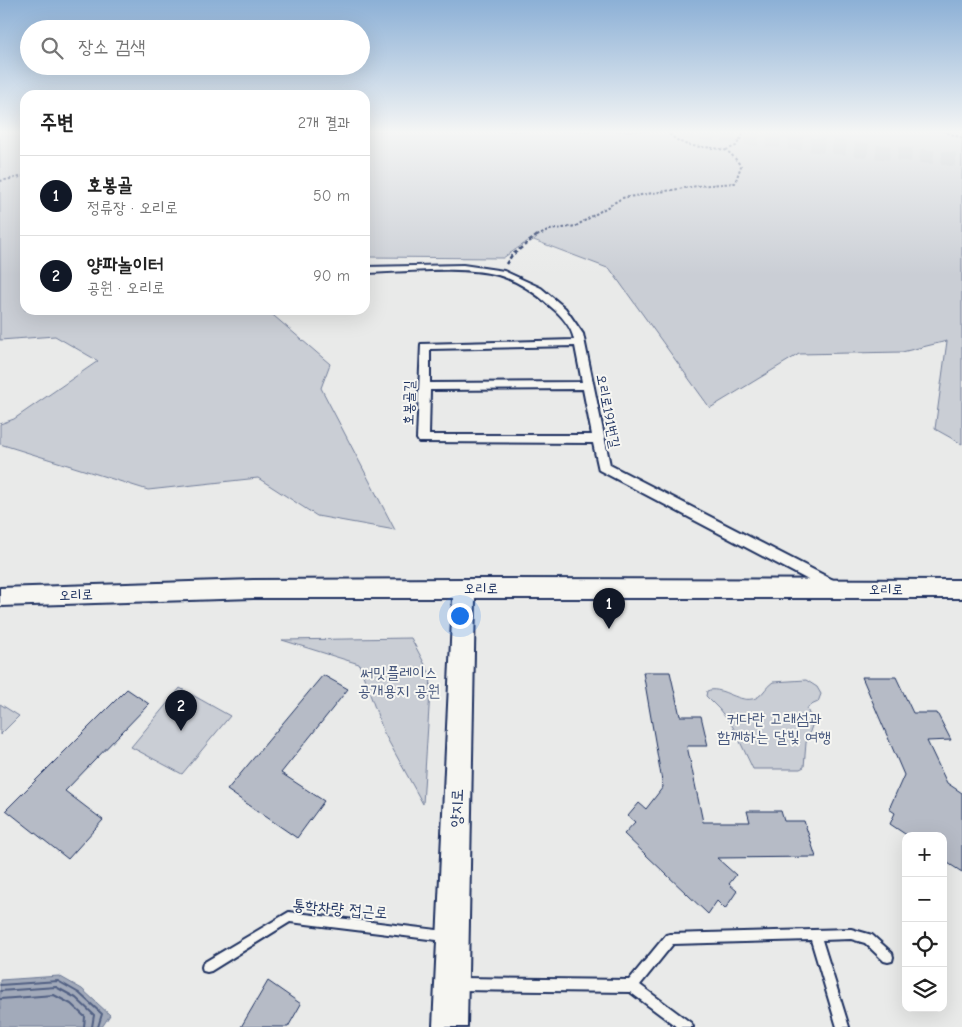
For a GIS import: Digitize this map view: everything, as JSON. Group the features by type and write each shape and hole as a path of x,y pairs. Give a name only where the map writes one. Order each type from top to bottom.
{"main road":[{"name":"오리로","path":"0,597 253,590 464,588 962,589"},
{"name":"양지로","path":"450,1027 464,588"}],"street":[{"name":"오리로191번길","path":"370,270 463,268 505,275 538,290 561,310 578,334 604,467 838,589"},
{"name":"호봉골길","path":"580,343 425,346 424,439 598,439"},
{"path":"424,387 588,385"}],"lane":[{"name":"통학차량 접근로","path":"207,967 288,917 453,937"},
{"path":"632,986 670,939 851,934 868,939 888,957"},
{"path":"815,936 843,1027"},
{"path":"452,984 632,986 687,1027"}],"path":[{"path":"505,275 502,269 512,255 540,234 550,230 576,226 622,198 697,186 735,183 736,179"}],"green space":[{"path":"0,179 20,179 20,315 273,315 330,364 321,388 395,530 317,516 258,478 148,490 0,444 0,424 14,419 98,361 55,336 0,340"},
{"path":"370,179 962,179 962,444 935,429 947,341 902,352 799,354 710,408 610,269 531,239 503,258 370,257"},
{"name":"써밋플레이스 공개용지 공원","path":"411,638 431,676 423,804 384,733 359,664 282,640"},
{"name":"커다란 고래섬과 함께하는 달빛 여행","path":"806,680 817,687 821,694 818,702 807,709 813,723 806,743 804,767 800,769 753,769 733,727 706,696 707,691 717,690 740,698 752,699 758,697 773,682"},
{"path":"180,688 230,716 182,774 131,747"},
{"path":"0,704 19,716 0,735"}],"water":[{"path":"59,976 82,989 110,1015 102,1027 0,1027 0,980"}],"building":[{"path":"643,672 670,672 680,716 701,716 708,746 687,746 703,822 750,822 747,811 781,811 784,821 804,821 816,857 717,858 736,875 729,884 737,891 725,909 717,901 708,914 624,834 635,822 628,816 639,803 646,809 663,787"},
{"path":"323,675 348,689 281,773 324,801 297,838 227,790"},
{"path":"862,677 896,677 913,713 937,713 951,740 927,741 947,783 962,793 962,872 947,863 947,832 902,832 890,824 895,813 889,809 904,775"},
{"path":"127,689 149,704 65,791 103,820 68,859 6,810"},
{"path":"268,981 301,1004 288,1027 241,1027"}],"place":[{"name":"호봉골","path":"609,629"},
{"name":"양파놀이터","path":"181,731"}]}
